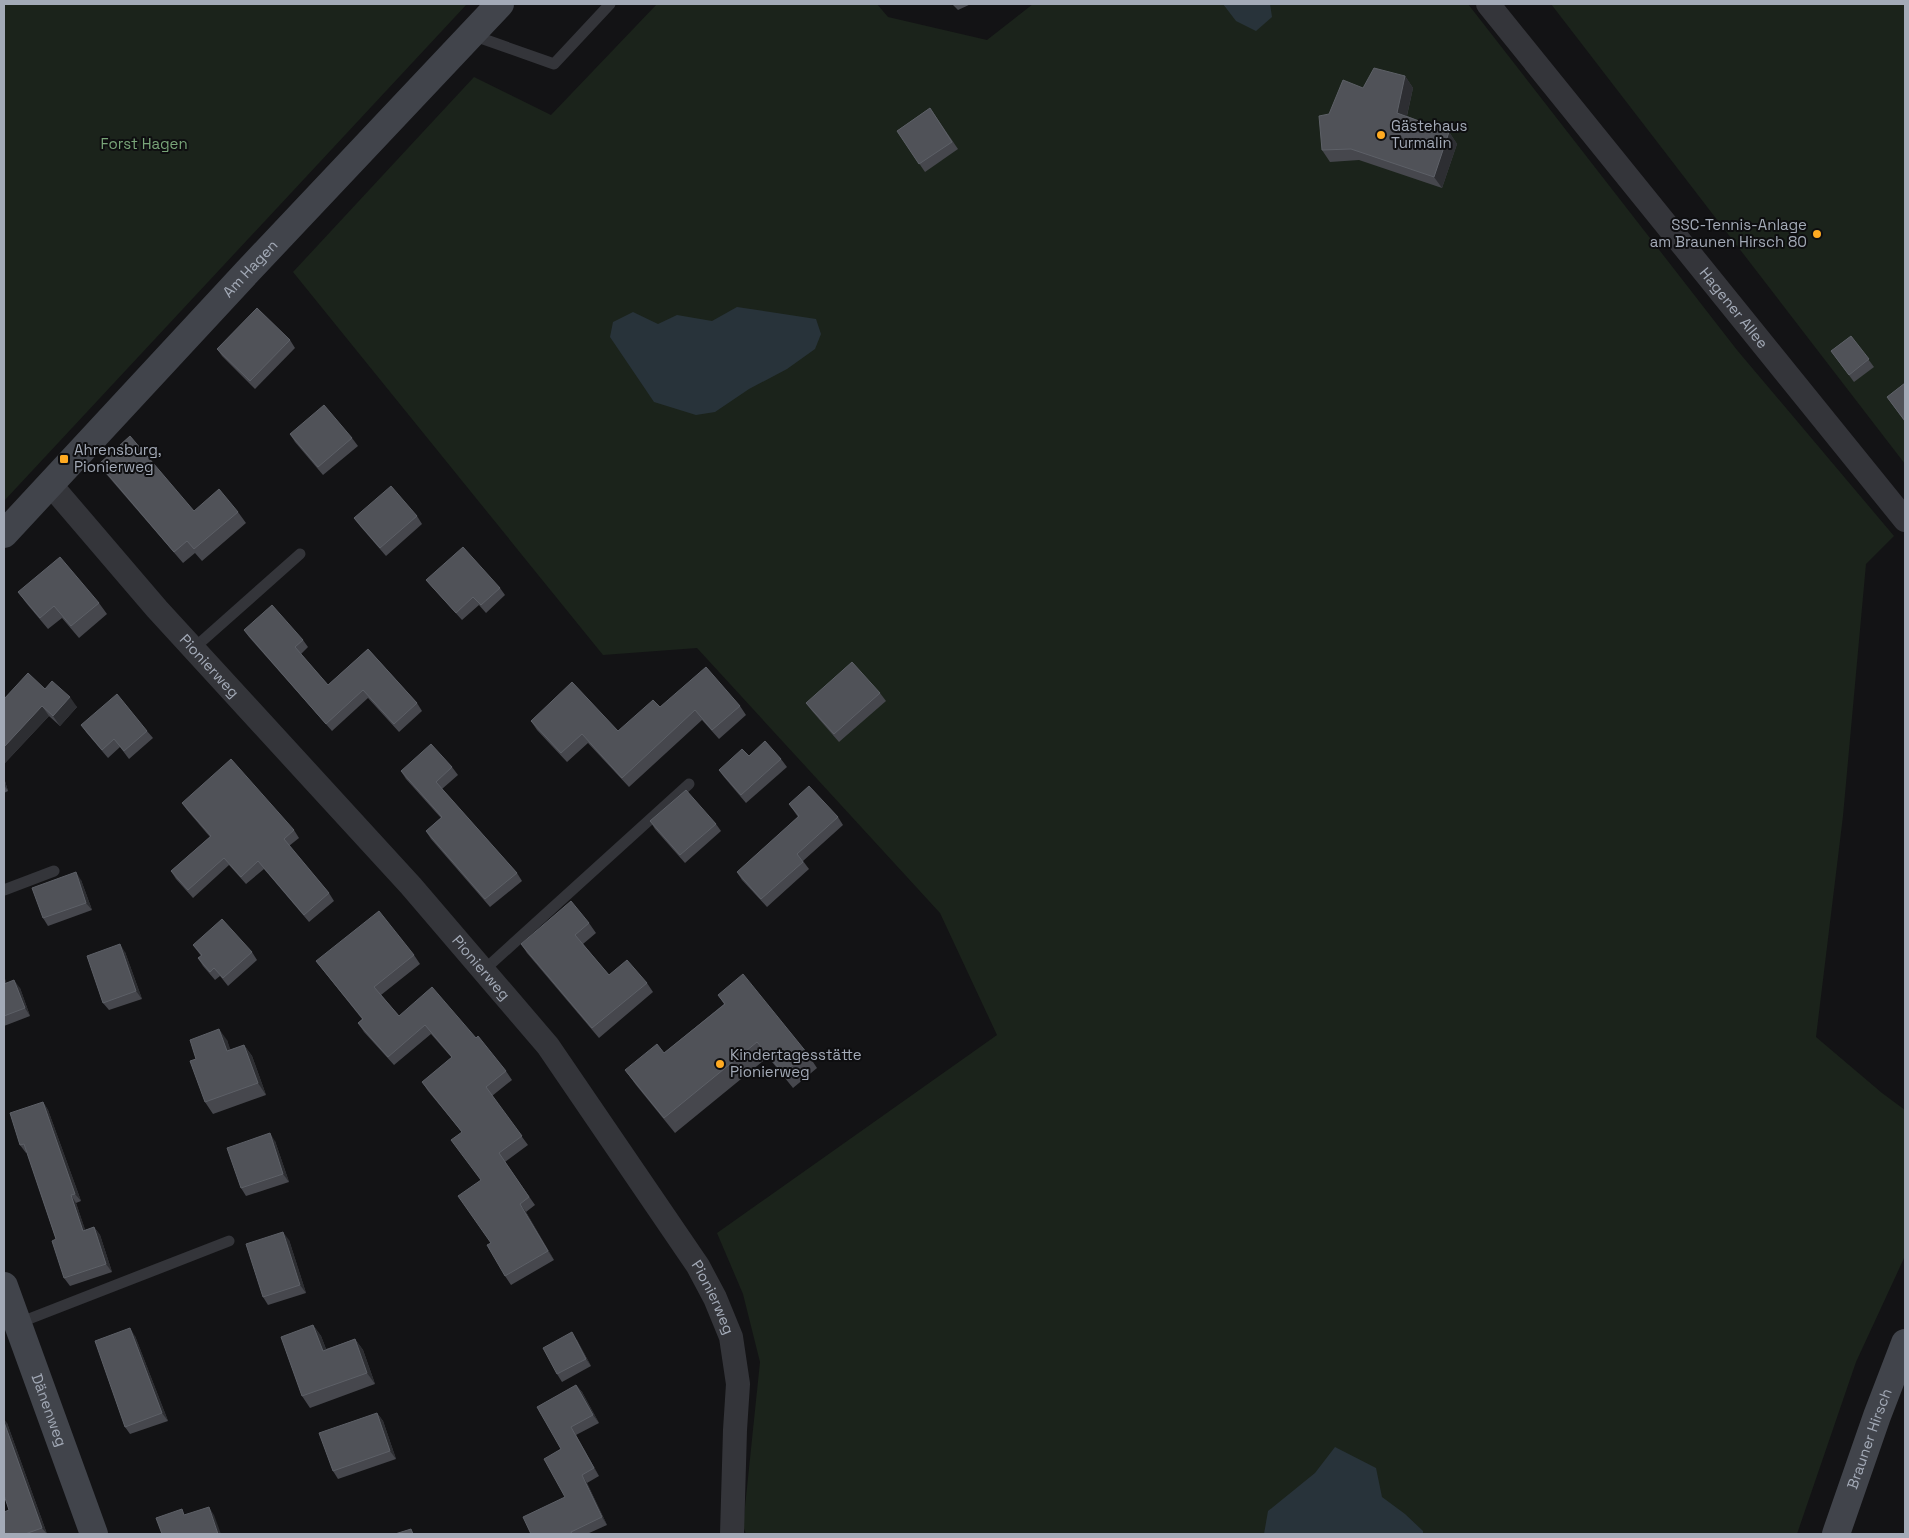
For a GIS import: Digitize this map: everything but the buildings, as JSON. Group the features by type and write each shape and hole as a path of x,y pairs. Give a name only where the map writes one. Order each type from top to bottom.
{"street":[{"name":"Am Hagen","path":"4,534 253,265 500,4"},
{"name":"Hagener Allee","path":"1488,4 1905,520"},
{"name":"Pionierweg","path":"50,484 193,649 407,882 548,1046 698,1266 715,1298 731,1337 738,1384 732,1534"},
{"name":"Dänenweg","path":"4,1286 16,1324 94,1534"},
{"name":"Brauner Hirsch","path":"1836,1534 1877,1416 1905,1343"}],"lane":[{"path":"471,35 554,64 610,4"},
{"path":"193,649 300,554"},
{"path":"484,970 689,784"},
{"path":"4,890 54,871"},
{"path":"16,1324 228,1241"}],"green space":[{"name":"Forst Hagen","path":"4,4 467,4 4,501"},
{"path":"657,4 877,4 888,17 987,40 1033,4 1468,4 1737,350 1894,536 1866,564 1843,816 1816,1037 1905,1110 1905,1256 1856,1362 1797,1534 746,1534 743,1526 760,1362 743,1294 717,1233 997,1035 940,913 697,648 603,655 293,272 474,77 551,115"},
{"name":"SSC-Tennis-Anlage am Braunen Hirsch 80","path":"1551,4 1905,4 1905,464"}],"shaded area":[{"path":"1223,4 1270,4 1272,17 1256,31 1236,21"},
{"path":"737,307 816,319 821,334 815,349 787,369 749,389 715,412 696,415 654,402 610,337 613,322 633,312 658,324 677,315 712,321"},
{"path":"1335,1447 1376,1468 1382,1497 1405,1514 1423,1531 1423,1534 1264,1534 1268,1511 1315,1473"}],"place":[{"name":"Gästehaus Turmalin","path":"1381,135"},
{"name":"SSC-Tennis-Anlage am Braunen Hirsch 80","path":"1817,234"},
{"name":"Ahrensburg, Pionierweg","path":"64,459"},
{"name":"Kindertagesstätte Pionierweg","path":"720,1064"}]}
